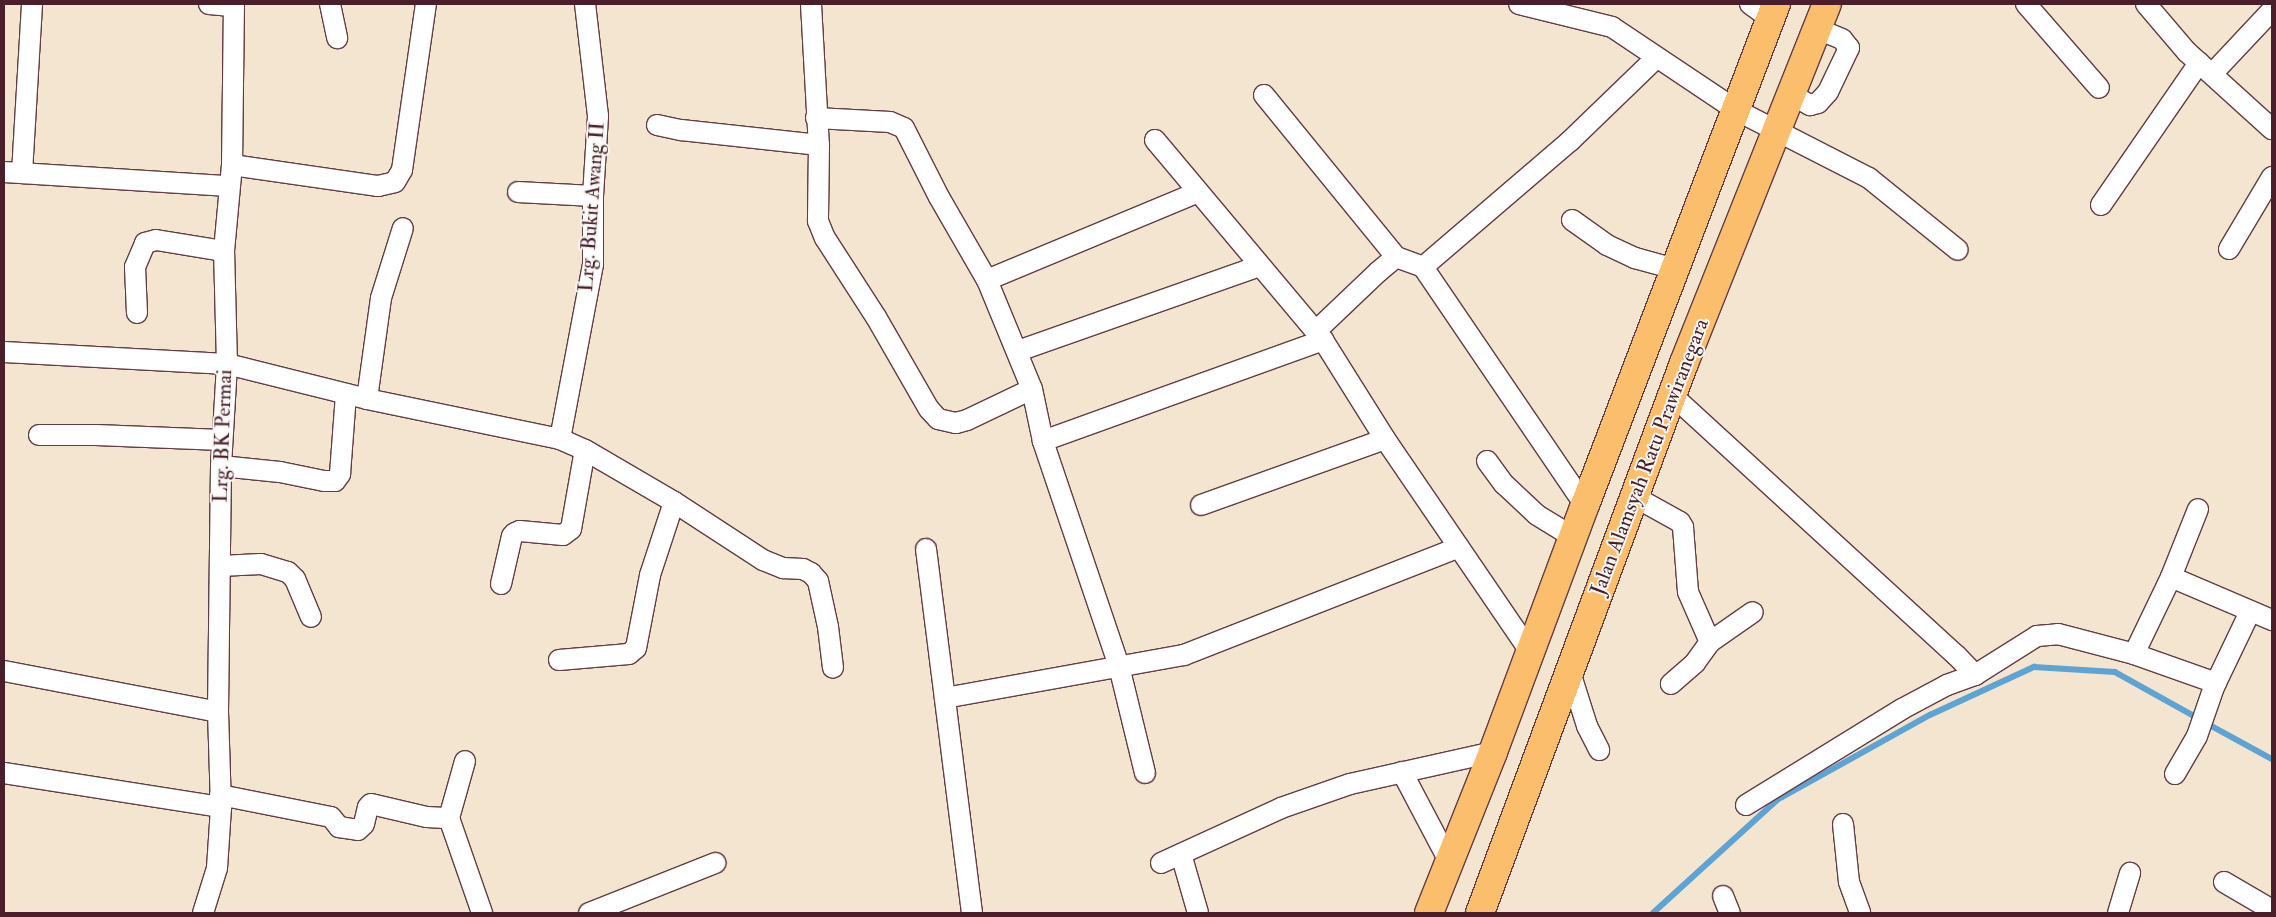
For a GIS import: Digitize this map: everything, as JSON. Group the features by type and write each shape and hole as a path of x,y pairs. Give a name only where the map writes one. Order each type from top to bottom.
{"highway":[{"name":"Jalan Alamsyah Ratu Prawiranegara","path":"1480,913 1673,396 1827,4"},
{"name":"Jalan Alamsyah Ratu Prawiranegara","path":"1429,913 1531,653 1585,505 1736,110 1765,9"}],"street":[{"path":"32,4 13,173 229,186"},
{"path":"209,4 234,5"},
{"path":"330,4 337,38"},
{"path":"232,165 378,186 395,182 402,170 426,4"},
{"name":"Lrg. Bukit Awang II","path":"560,439 593,264 593,196 598,116 585,4"},
{"path":"810,4 819,145 818,221 825,238 938,419 956,423 967,420 1032,389"},
{"path":"1519,4 1565,9 1612,28 1736,110 1869,178 1958,250"},
{"path":"2026,4 2099,88"},
{"path":"2146,4 2205,68 2272,129"},
{"name":"Lrg. BK Permai","path":"203,913 216,868 220,801 218,712 221,466 227,364 224,251 232,165 234,5"},
{"path":"2101,205 2205,68 2272,10"},
{"path":"1792,94 1810,105 1818,102 1828,92 1849,48 1842,39 1817,29"},
{"path":"1423,267 1570,141 1656,58"},
{"path":"1264,95 1396,257 1423,267 1585,505"},
{"path":"816,118 890,122 904,128 939,197 987,280 1018,351 1032,389 1043,441 1119,666 1145,773"},
{"path":"657,125 681,130 819,145"},
{"path":"1155,140 1320,336 1385,439 1531,653"},
{"path":"2229,249 2272,178"},
{"path":"518,192 593,196"},
{"path":"987,280 1198,192"},
{"path":"1572,220 1607,245 1635,258 1675,269"},
{"path":"367,399 381,298 403,228"},
{"path":"138,314 135,267 145,243 156,240 224,251"},
{"path":"1043,441 1320,336 1378,272 1396,257"},
{"path":"1018,351 1260,266"},
{"path":"4,352 227,364 367,399 560,439 585,450 674,502 763,560 783,568 803,569 811,573 818,581 828,627 833,668"},
{"path":"221,466 280,472 324,482 336,481 340,474 346,394"},
{"path":"1673,396 1956,655 1975,676"},
{"path":"40,434 96,434 222,440"},
{"path":"1201,505 1385,439"},
{"path":"501,584 512,536 515,533 520,531 563,535 571,529 585,450"},
{"path":"1487,461 1504,484 1537,515 1573,537"},
{"path":"1635,497 1680,522 1683,527 1688,592 1710,642"},
{"path":"559,660 629,654 636,648 650,574 674,502"},
{"path":"2134,654 2171,577 2198,509"},
{"path":"945,698 1184,655 1459,547"},
{"path":"926,550 972,913"},
{"path":"220,566 261,564 288,572 295,579 311,617"},
{"path":"2171,577 2272,620"},
{"path":"1671,684 1695,663 1710,642 1752,612"},
{"path":"2174,774 2199,730 2215,685 2250,612"},
{"path":"1746,805 1902,709 1947,685 1975,676 2037,636 2058,634 2134,654 2215,685"},
{"path":"4,671 218,712"},
{"path":"1570,672 1587,726 1599,750"},
{"path":"1161,863 1281,808 1350,784 1493,752"},
{"path":"465,761 449,818 482,913"},
{"path":"1402,772 1450,862"},
{"path":"4,773 330,817 338,827 358,830 362,828 368,807 371,804 427,817 449,818"},
{"path":"1843,824 1850,882 1860,913"},
{"path":"1181,854 1198,913"},
{"path":"590,913 715,864"},
{"path":"2118,913 2130,873"},
{"path":"2224,882 2272,910"}],"waterway":[{"path":"1653,913 1777,800 1930,715 2034,667 2115,672 2198,718"},
{"path":"2206,723 2272,759"}]}
